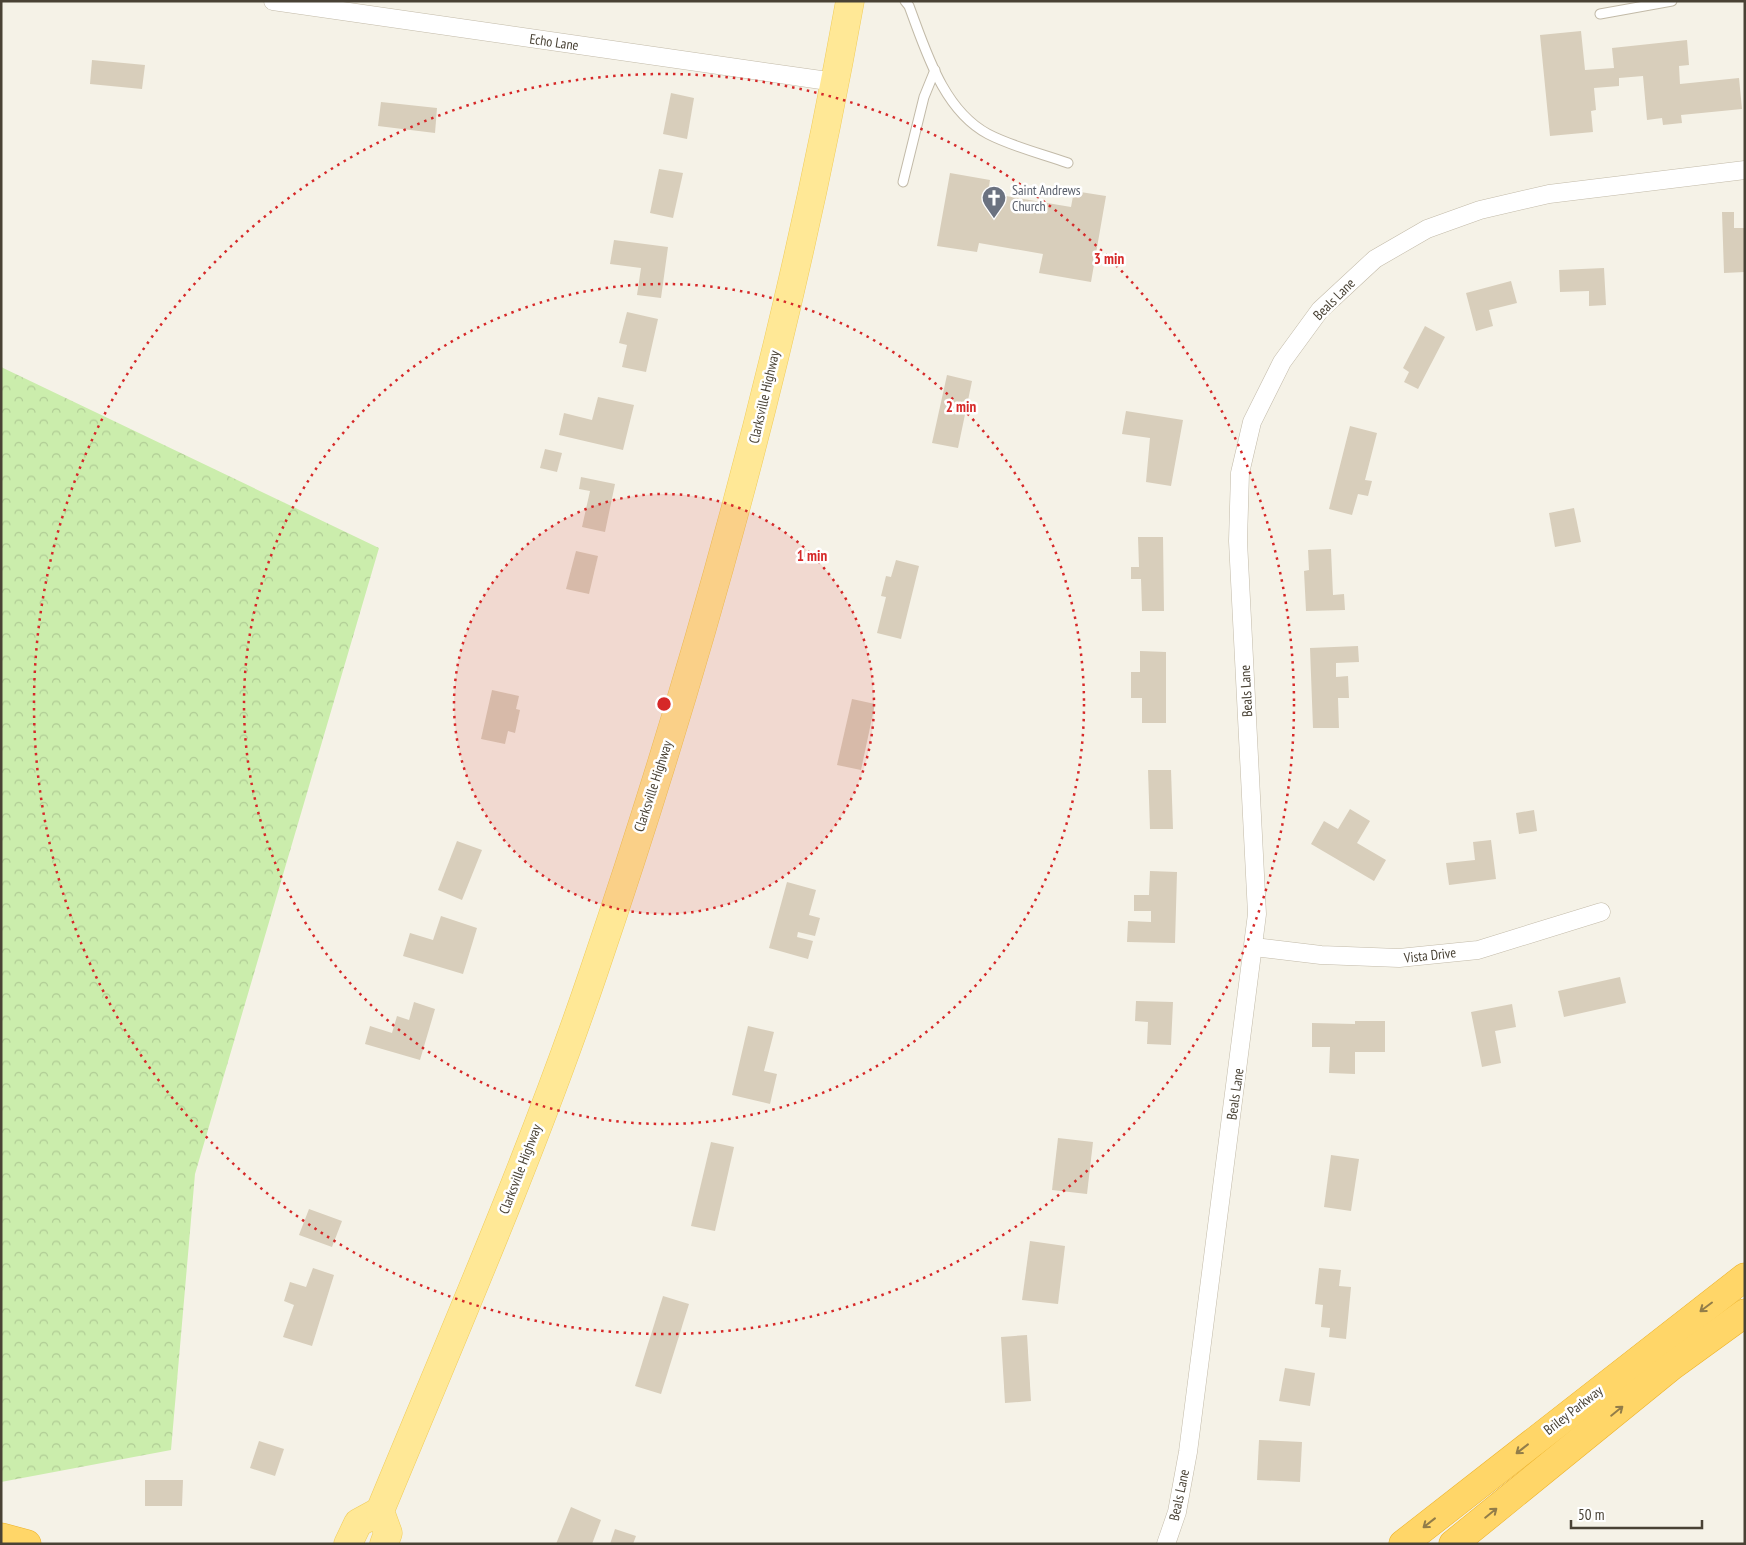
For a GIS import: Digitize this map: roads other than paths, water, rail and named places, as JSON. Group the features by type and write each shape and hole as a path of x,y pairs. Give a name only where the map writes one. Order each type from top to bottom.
{"highway":[{"name":"Briley Parkway","path":"1403,1544 1745,1277"},
{"name":"Briley Parkway","path":"1453,1544 1672,1366 1745,1313"},
{"path":"1,1538 28,1544"}],"main road":[{"name":"Clarksville Highway","path":"380,1511 551,1090 594,972 652,793 743,486 802,236 835,82 850,1"},
{"path":"348,1544 358,1523 380,1511 388,1533 384,1544"}],"street":[{"name":"Echo Lane","path":"273,1 835,82"},
{"name":"Beals Lane","path":"1166,1544 1177,1512 1188,1452 1258,914 1238,541 1240,473 1252,422 1282,362 1320,310 1375,259 1427,230 1480,210 1549,194 1745,170"},
{"name":"Vista Drive","path":"1254,947 1331,955 1399,958 1429,955 1478,950 1601,912"}],"lane":[{"path":"905,1 909,6 935,70 952,104 967,119 988,134 1068,163"},
{"path":"1600,14 1672,1"},
{"path":"903,182 924,96 935,70"}],"place":[{"name":"Saint Andrews Church","path":"994,219"}]}
